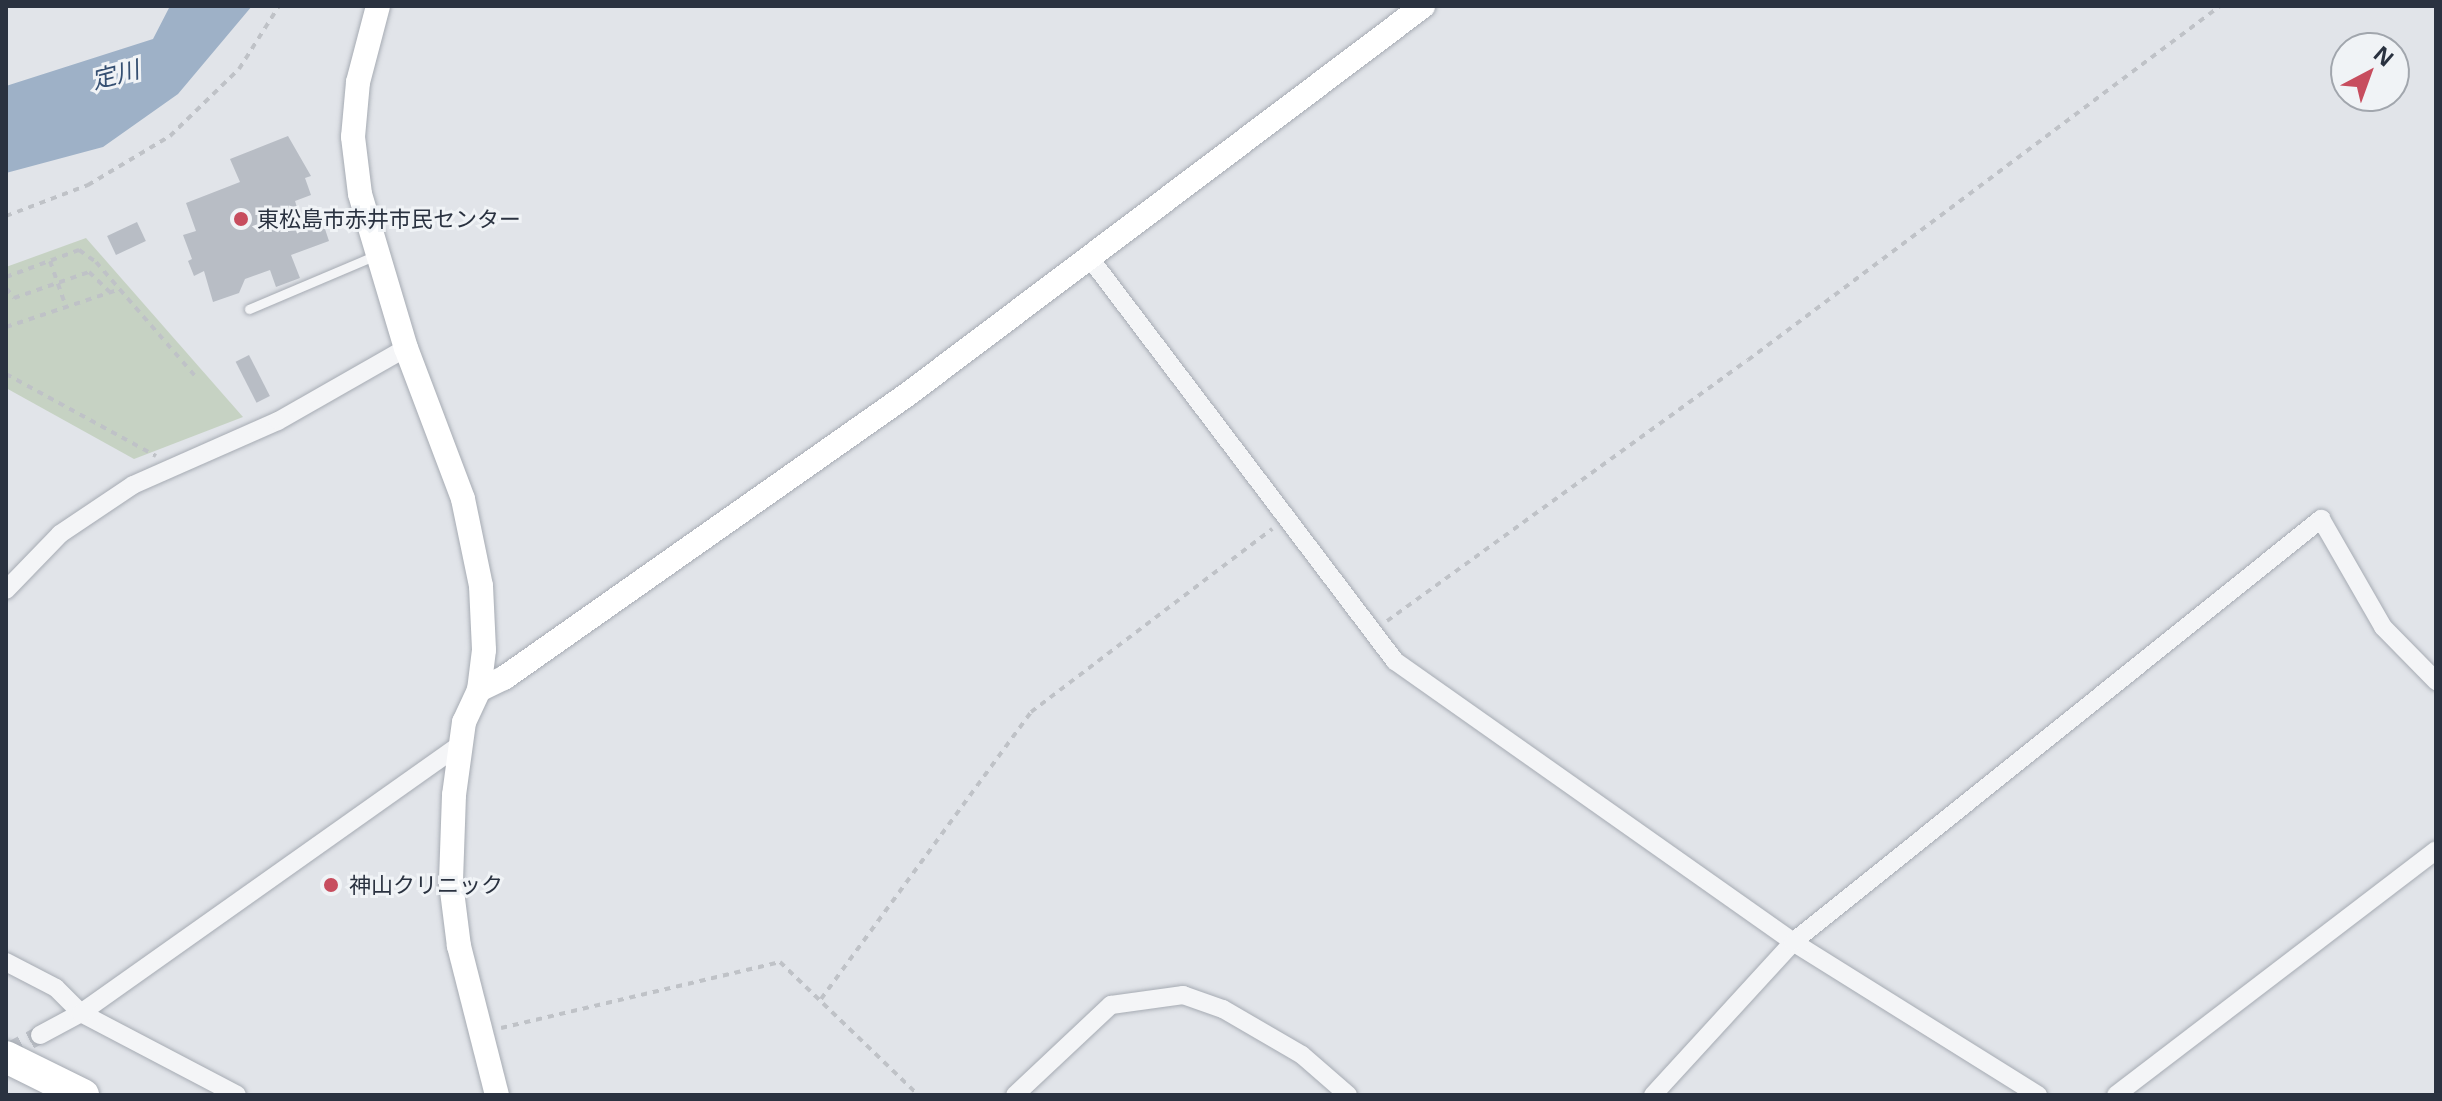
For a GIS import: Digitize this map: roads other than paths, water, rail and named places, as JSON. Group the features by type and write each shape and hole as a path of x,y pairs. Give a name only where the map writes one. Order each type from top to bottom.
{"highway":[{"path":"6,1057 83,1095"}],"street":[{"path":"378,6 362,57 353,137 360,194 406,348 463,499 481,586 479,690 461,744 451,883 480,1034 497,1095"},
{"path":"479,690 504,678 908,394 1423,6"},
{"path":"1089,257 1369,634 1395,661 1793,942 2038,1095"},
{"path":"7,586 60,534 133,485 278,421 406,348"},
{"path":"1653,1095 1793,942 2321,519 2383,627 2436,681"},
{"path":"40,1035 81,1013 461,744"},
{"path":"2116,1095 2436,850"},
{"path":"6,962 56,988 81,1013 237,1095"},
{"path":"1015,1095 1111,1005 1183,995 1223,1009 1302,1055 1348,1095"}],"lane":[{"path":"249,309 376,255"}],"water":[{"name":"定川","path":"170,6 252,6 178,94 103,147 6,173 6,86 153,39"}],"tunnel":[{"path":"6,1053 40,1035"}],"place":[{"name":"東松島市赤井市民センター","path":"241,219"},
{"name":"神山クリニック","path":"331,885"}]}
